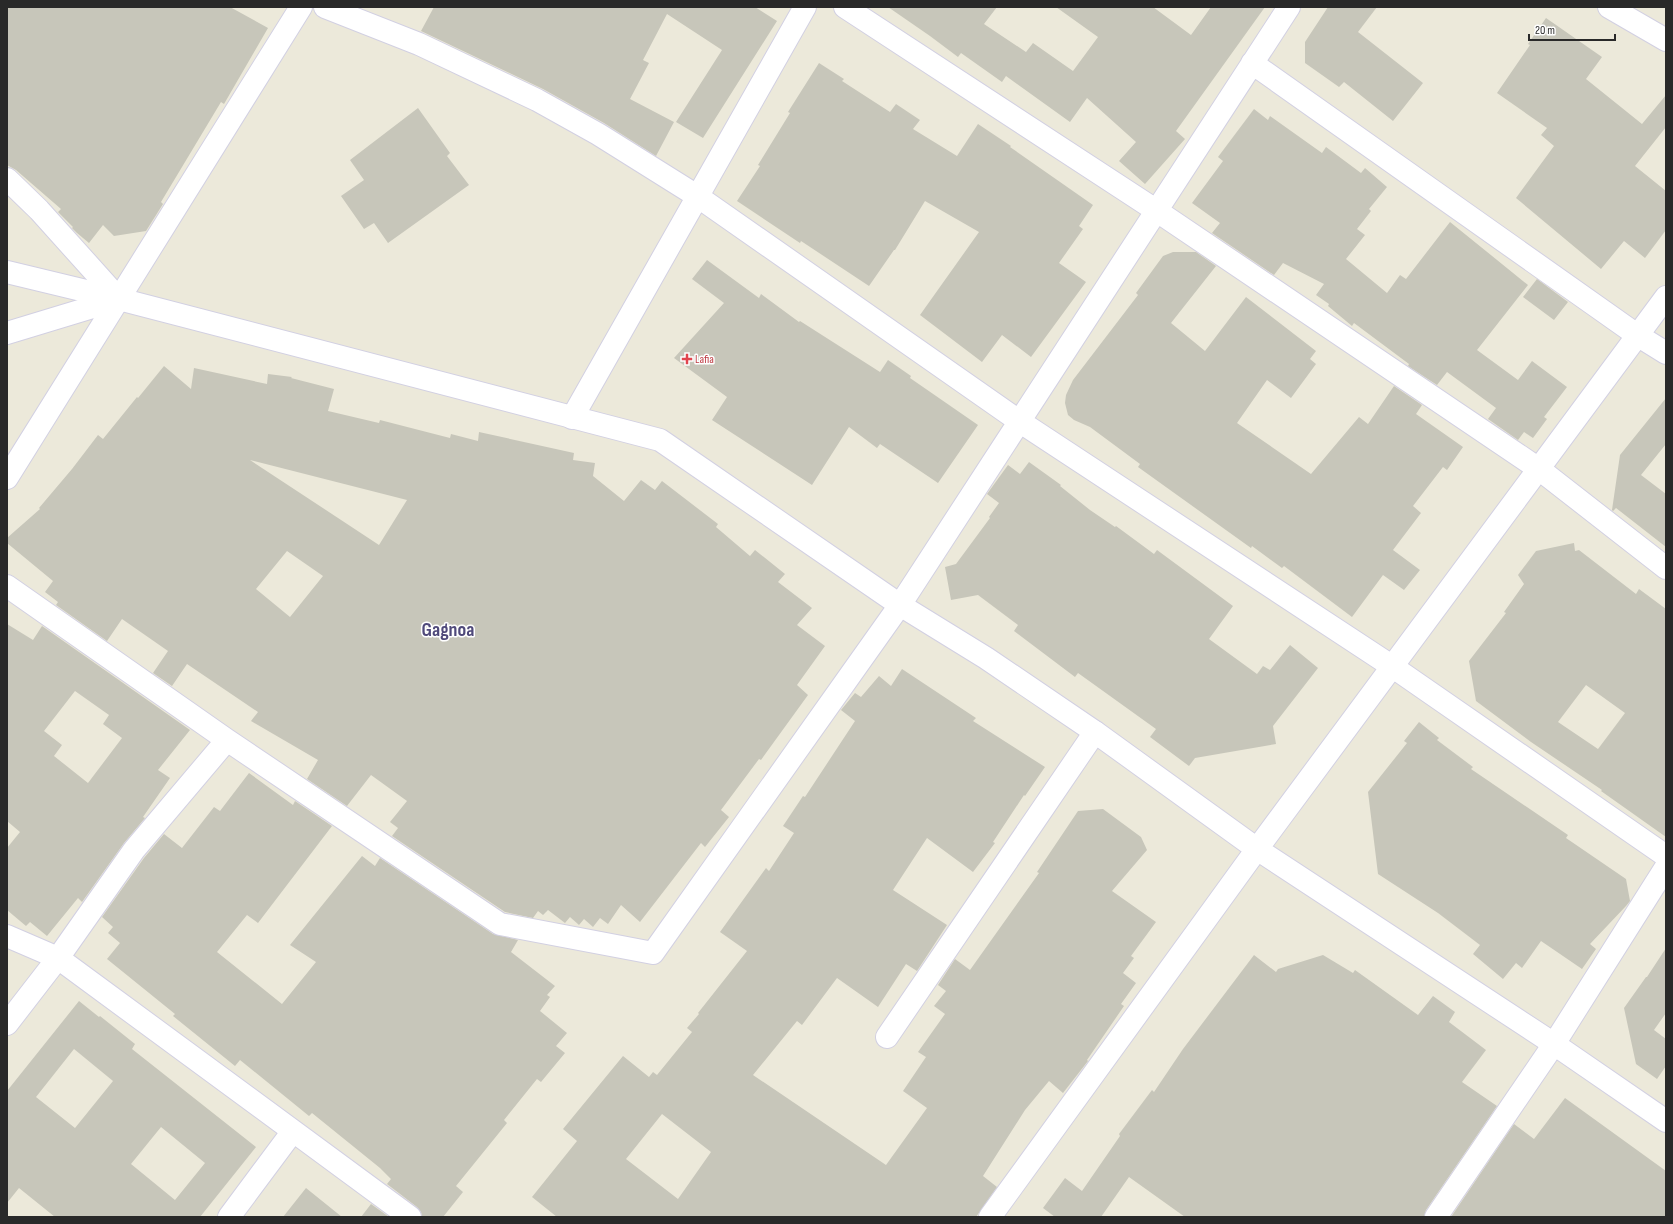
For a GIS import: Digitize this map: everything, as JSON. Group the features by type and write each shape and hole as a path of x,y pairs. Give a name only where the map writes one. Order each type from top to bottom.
{"street":[{"path":"7,478 301,7"},
{"path":"325,7 419,44 537,100 598,134 697,196 1020,421 1393,667 1666,856"},
{"path":"572,418 805,7"},
{"path":"845,7 1156,211 1539,469 1666,568"},
{"path":"7,586 227,740 500,924 653,953 900,605 1289,7"},
{"path":"1609,7 1666,40"},
{"path":"1252,63 1637,336 1666,353"},
{"path":"7,179 40,210 119,299"},
{"path":"7,272 119,299 660,440 900,605 986,658 1095,732 1257,849 1554,1044 1666,1121"},
{"path":"990,1217 1257,849 1666,297"},
{"path":"7,333 119,299"},
{"path":"888,1037 1095,732"},
{"path":"7,1024 58,958 134,850 227,740"},
{"path":"1436,1217 1554,1044 1666,867"},
{"path":"7,936 58,958 410,1217"},
{"path":"229,1217 293,1131"}],"building":[{"path":"7,7 230,7 268,28 224,104 221,102 161,202 163,204 146,231 114,236 103,225 89,243 72,228 73,227 58,212 61,209 16,170 7,165"},
{"path":"434,7 755,7 777,21 703,138 676,122 722,50 667,14 643,60 649,63 630,99 674,122 656,156 604,123 543,89 421,31"},
{"path":"888,7 997,7 984,24 1026,52 1033,43 1073,71 1098,37 1056,7 1153,7 1191,35 1211,7 1265,7 1176,131 1185,139 1145,184 1119,161 1136,142 1087,98 1070,122 1006,76 1002,82 961,53 958,57"},
{"path":"1328,7 1377,7 1358,32 1423,83 1393,121 1344,82 1339,87 1305,63 1305,42"},
{"path":"1546,18 1602,57 1586,79 1642,124 1666,95 1666,127 1635,166 1666,191 1666,230 1645,258 1624,241 1601,269 1516,198 1554,146 1541,135 1547,128 1497,93 1530,45 1528,44"},
{"path":"819,63 844,79 842,81 890,112 896,104 920,120 913,129 957,156 978,124 1093,205 1079,226 1083,229 1059,263 1086,282 1031,357 1002,335 982,362 920,315 979,232 925,201 895,250 869,286 801,241 800,243 737,201 760,166 758,165 790,113 788,112"},
{"path":"418,108 450,153 447,156 469,185 388,243 374,223 364,229 341,196 364,180 350,160"},
{"path":"1254,109 1268,120 1270,116 1322,153 1326,147 1361,173 1365,168 1387,187 1369,209 1371,211 1357,229 1365,235 1346,259 1387,293 1400,275 1406,279 1450,222 1528,285 1477,350 1518,380 1532,361 1567,387 1544,417 1547,419 1533,438 1524,432 1518,440 1488,419 1496,408 1447,372 1437,385 1408,366 1409,364 1354,323 1352,326 1328,306 1329,304 1316,295 1324,284 1283,263 1274,275 1212,233 1220,223 1192,203 1223,161 1218,157"},
{"path":"1173,252 1196,252 1216,266 1171,323 1205,351 1246,297 1316,351 1310,359 1316,364 1291,398 1267,380 1237,423 1311,474 1359,417 1368,424 1394,386 1422,405 1416,414 1463,447 1447,470 1443,467 1413,506 1421,513 1393,550 1420,570 1404,590 1383,575 1352,617 1284,566 1282,568 1252,546 1251,548 1138,467 1140,464 1090,427 1074,420 1068,415 1065,403 1066,395 1073,380 1138,295 1136,293 1163,256"},
{"path":"707,260 759,298 761,294 799,322 800,321 880,372 888,360 911,376 910,378 978,425 938,483 880,444 877,448 849,427 812,485 712,420 727,397 674,358 724,303 692,279"},
{"path":"1537,279 1568,302 1554,320 1523,297"},
{"path":"164,366 191,389 194,368 267,384 268,374 292,377 291,378 334,389 328,411 379,423 380,420 450,438 451,434 478,441 479,432 574,453 573,460 595,463 593,476 624,501 641,480 655,490 662,481 718,524 716,527 750,556 755,550 785,574 778,582 812,608 797,625 825,646 797,685 808,695 761,760 759,759 721,810 729,817 705,847 701,843 640,922 621,905 608,924 600,918 593,927 584,919 579,925 570,917 565,923 548,910 543,915 538,911 533,918 505,912 392,836 398,828 390,822 407,801 371,775 347,806 307,779 318,760 251,721 258,712 187,664 172,686 153,673 168,651 122,619 107,641 56,605 58,602 45,592 53,581 7,543 7,538 40,509 39,508 98,435 103,439 137,397 138,398","holes":["250,460 407,500 379,545","287,551 323,576 290,617 256,589"]},
{"path":"1666,398 1666,444 1641,475 1666,494 1666,547 1616,508 1613,511 1612,510 1620,455"},
{"path":"1029,462 1061,485 1060,486 1090,510 1115,527 1116,526 1154,554 1157,550 1233,606 1209,639 1257,674 1263,666 1270,670 1290,645 1318,668 1273,726 1276,744 1195,758 1189,766 1150,737 1156,729 1078,673 1075,677 1014,631 1018,625 978,595 951,600 945,567 956,564 990,518 989,517 999,503 987,494 1008,465 1020,474"},
{"path":"1574,543 1575,551 1579,550 1636,594 1639,589 1666,609 1666,837 1601,791 1602,790 1531,742 1476,701 1469,661 1506,613 1504,612 1524,584 1518,575 1536,551","holes":["1586,685 1625,713 1598,749 1558,722"]},
{"path":"7,624 33,640 42,626 190,730 158,770 170,778 143,817 145,818 124,843 82,902 78,898 47,936 30,922 26,926 7,910 7,848 20,832 7,821","holes":["75,691 109,715 103,724 122,738 88,783 54,756 62,745 44,731"]},
{"path":"902,669 976,718 973,721 1045,767 1025,796 1024,795 993,842 995,843 973,872 927,838 893,890 947,925 917,971 906,964 878,1007 837,978 802,1025 797,1021 753,1075 886,1165 927,1108 903,1091 926,1057 918,1052 945,1014 934,1006 946,991 938,985 955,959 970,970 1039,873 1037,872 1078,811 1103,809 1141,837 1147,850 1112,891 1156,922 1131,956 1134,958 1123,973 1136,983 1121,1004 1124,1006 1087,1060 1088,1061 1063,1093 1049,1081 1025,1110 983,1176 997,1187 976,1217 557,1217 532,1197 577,1141 563,1129 623,1056 649,1077 653,1072 657,1075 692,1032 687,1028 747,951 720,932 766,868 769,871 794,833 783,826 803,796 805,797 855,721 841,710 855,693 861,697 879,676 891,686","holes":["662,1114 711,1152 678,1199 626,1159"]},
{"path":"1419,722 1439,738 1437,740 1473,767 1471,769 1568,835 1566,838 1626,879 1630,901 1590,944 1596,949 1582,969 1541,941 1522,968 1516,963 1503,979 1473,954 1480,945 1438,913 1378,874 1368,792 1407,743 1404,741"},
{"path":"249,773 293,805 295,801 332,826 258,923 247,915 217,952 282,1004 316,962 290,945 362,856 375,866 380,858 493,934 518,940 511,952 555,986 547,995 550,997 540,1011 567,1033 556,1046 565,1053 541,1082 537,1079 504,1120 507,1123 456,1186 463,1192 443,1217 422,1217 421,1212 417,1207 387,1184 391,1179 380,1168 312,1113 309,1116 240,1060 235,1066 173,1016 175,1014 107,959 120,943 108,933 113,927 102,917 144,858 164,834 182,848 214,807 220,811"},
{"path":"1666,948 1666,1013 1654,1030 1666,1039 1666,1066 1657,1079 1636,1064 1624,1008"},
{"path":"1254,955 1276,972 1278,969 1323,955 1353,973 1355,970 1418,1015 1433,996 1455,1012 1449,1022 1486,1050 1462,1082 1497,1106 1426,1210 1424,1217 1185,1217 1129,1177 1101,1217 1055,1217 1043,1208 1065,1178 1082,1191 1120,1136 1119,1134 1152,1090 1154,1092 1183,1049"},
{"path":"79,1001 135,1044 132,1049 256,1147 200,1217 55,1217 19,1188 7,1203 7,1091","holes":["74,1049 113,1081 75,1128 36,1097","161,1127 205,1163 175,1200 131,1164"]},
{"path":"1565,1098 1666,1171 1666,1217 1451,1217 1514,1124 1534,1139"},
{"path":"306,1188 342,1217 283,1217"},
{"path":"371,1204 389,1217 361,1217"}],"place":[{"name":"Lafia","path":"687,359"}],"district":[{"name":"Gagnoa","path":"448,630"}]}
